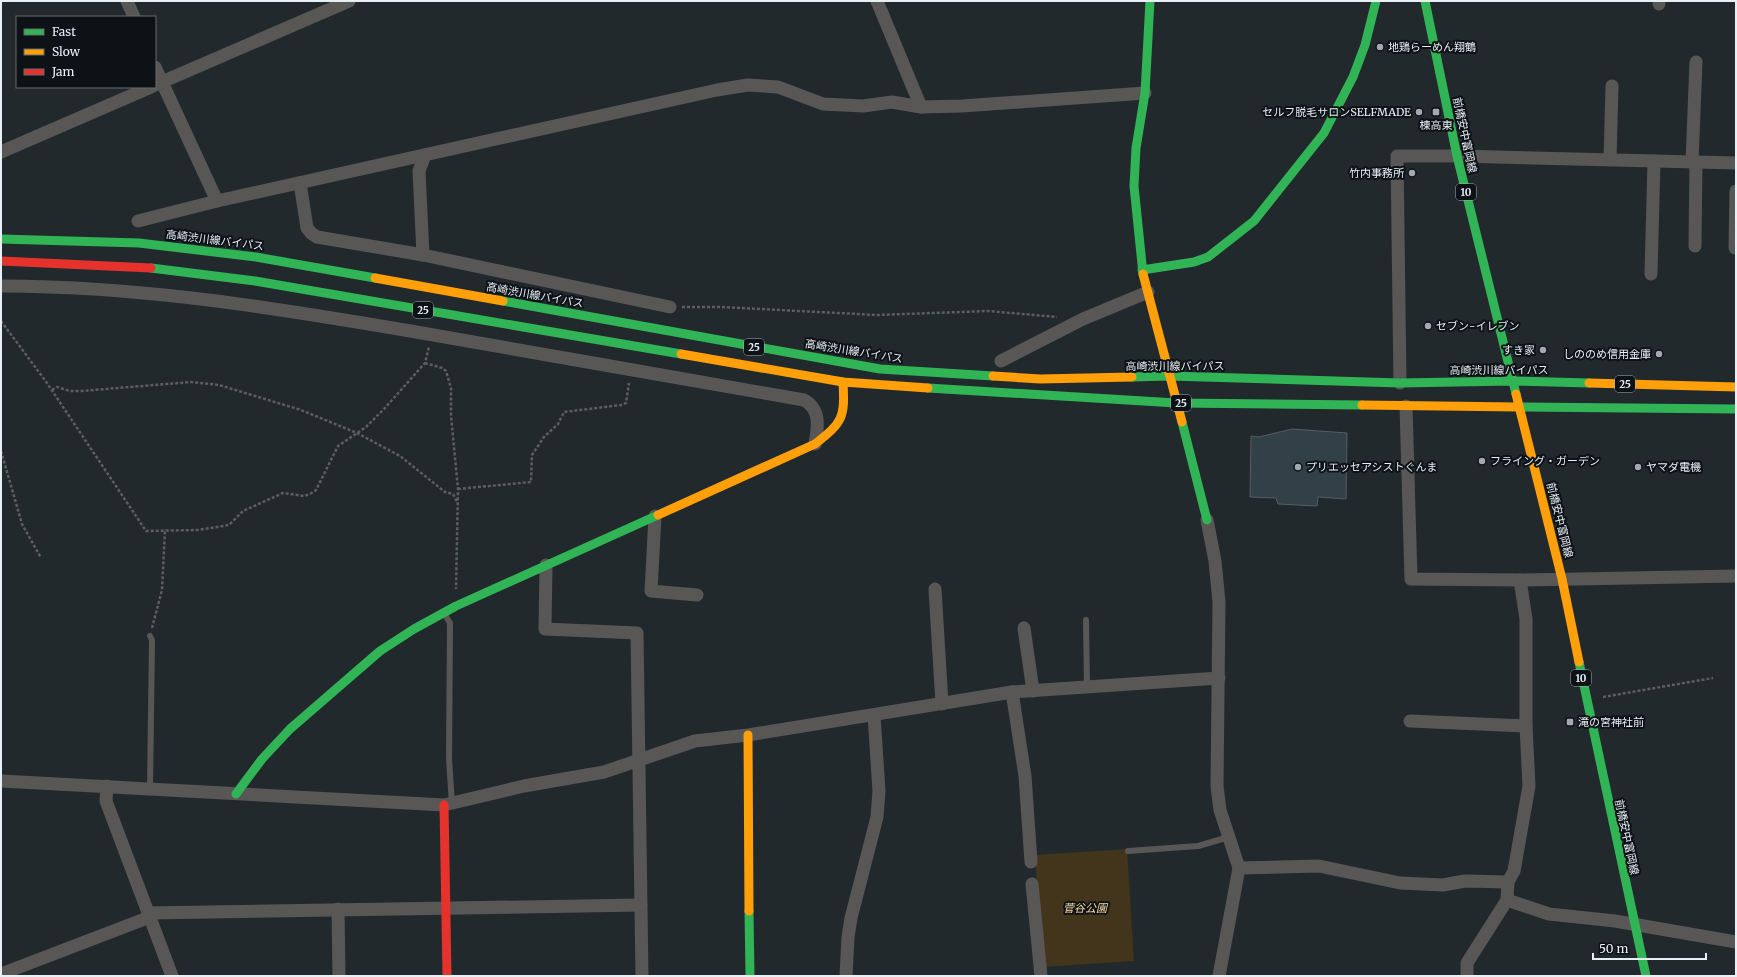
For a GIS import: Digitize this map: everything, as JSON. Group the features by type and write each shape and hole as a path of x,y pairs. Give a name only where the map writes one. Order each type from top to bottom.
{"main road":[{"path":"1150,1 1145,93 1136,148 1134,186 1142,270 1207,520"},
{"path":"1142,270 1194,262 1208,257 1254,221 1324,133 1353,77 1365,45 1376,1"},
{"name":"前橋安中富岡線","path":"1425,1 1457,156 1562,579 1586,700 1646,976"},
{"name":"高崎渋川線バイパス","path":"1,239 139,243 256,256 880,369 1040,379 1169,376 1400,383 1513,381 1736,386"},
{"name":"25","path":"1,261 135,266 255,281 843,382 1039,396 1176,403 1736,409"},
{"path":"236,794 276,744 326,696 380,651 414,629 456,606 815,444 839,425 845,409 843,382"},
{"path":"748,735 750,976"},
{"path":"447,976 446,907 448,804"}],"street":[{"path":"127,1 134,16"},
{"path":"217,201 156,85 349,1"},
{"path":"877,1 921,107"},
{"path":"1696,62 1694,162 1696,246"},
{"path":"138,221 217,201 717,90 748,85 778,87 823,104 863,106 892,102 921,107 962,106 1145,93"},
{"path":"1610,160 1612,86"},
{"path":"1,152 149,88"},
{"path":"423,255 419,171 425,155"},
{"path":"1400,383 1398,156 1457,156 1736,163"},
{"path":"1651,274 1654,161"},
{"path":"300,183 307,228 311,233 318,237 423,255 670,307"},
{"path":"1735,248 1736,191"},
{"path":"1,286 46,286 131,291 208,298 631,369 804,400 813,408 818,423 815,444"},
{"path":"1001,361 1083,319 1148,292"},
{"path":"1406,406 1411,579 1520,580 1736,576"},
{"path":"655,516 651,591 697,595"},
{"path":"1207,520 1215,561 1219,602 1218,786 1220,810 1239,868 1220,976"},
{"path":"546,565 545,629 637,633 642,976"},
{"path":"1467,976 1467,963 1506,900 1508,882 1514,871 1529,786 1526,726 1526,619 1520,580"},
{"path":"935,589 942,704"},
{"path":"1024,628 1033,691"},
{"path":"1,781 448,804 524,786 604,772 695,741 748,735 1012,692 1219,678"},
{"path":"1012,692 1025,776 1031,862"},
{"path":"846,976 848,937 851,918 877,817 879,792 874,715"},
{"path":"1410,721 1526,726"},
{"path":"107,786 106,801 172,976"},
{"path":"1239,868 1319,866 1400,883 1443,885 1465,880 1508,882"},
{"path":"1032,884 1041,976"},
{"path":"1506,900 1548,914 1634,924 1736,942"},
{"path":"1,974 149,915 338,909 641,905"},
{"path":"338,909 339,976"}],"lane":[{"path":"444,613 450,623 448,804"},
{"path":"1086,620 1087,687"},
{"path":"150,636 152,640 150,789"},
{"path":"1128,851 1198,846 1229,837"}],"path":[{"path":"670,307 721,307 877,316 988,310 1059,317"},
{"path":"1,321 52,390 146,531 198,530 229,525 243,511 282,493 304,496 316,490 338,446 366,427 425,363 432,335"},
{"path":"425,363 442,368 446,371 451,388 451,416 458,489 456,606"},
{"path":"458,489 532,482 532,455 544,437 558,424 564,412 621,405 626,403 631,369"},
{"path":"52,390 57,387 70,391 81,391 176,382 204,382 247,393 301,410 357,433 400,456 445,492 453,494 458,504"},
{"path":"1,451 22,524 41,558"},
{"path":"150,636 162,590 165,530"},
{"path":"1586,700 1713,678"}],"green space":[{"name":"菅谷公園","path":"1127,849 1134,961 1042,967 1035,855"}],"building":[{"name":"プリエッセアシストぐんま","path":"1292,429 1347,433 1346,499 1318,497 1317,506 1278,504 1276,498 1250,497 1251,436 1259,437"}],"traffic: fast":[{"path":"1143,274 1134,186 1136,148 1145,93 1150,1"},
{"path":"1142,270 1194,262 1208,257 1254,221 1324,133 1353,77 1365,45 1376,1"},
{"path":"1425,1 1457,156 1516,394"},
{"path":"1,239 139,243 256,257 375,278"},
{"path":"151,268 255,281 681,354"},
{"path":"503,301 880,369 993,376"},
{"path":"1132,377 1169,376 1400,383 1513,381 1589,383"},
{"path":"928,388 1176,403 1362,405"},
{"path":"1518,407 1736,409"},
{"path":"1182,422 1207,520"},
{"path":"236,794 262,759 290,729 380,651 414,629 456,606 658,515"},
{"path":"1579,662 1646,976"},
{"path":"749,911 750,976"}],"traffic: slow":[{"path":"1143,274 1182,422"},
{"path":"375,278 503,301"},
{"path":"681,354 843,382 928,388"},
{"path":"993,376 1040,379 1132,377"},
{"path":"658,515 815,444 837,424 840,418 843,404 843,382"},
{"path":"1589,383 1736,387"},
{"path":"1516,394 1562,579 1579,662"},
{"path":"1362,405 1518,407"},
{"path":"748,735 749,911"}],"traffic: jam":[{"path":"1,261 151,268"},
{"path":"444,805 447,976"}],"place":[{"name":"地鶏らーめん翔鶴","path":"1380,47"},
{"name":"セルフ脱毛サロンSELFMADE","path":"1419,112"},
{"name":"棟高東","path":"1436,112"},
{"name":"竹内事務所","path":"1412,173"},
{"name":"セブン-イレブン","path":"1428,326"},
{"name":"すき家","path":"1543,350"},
{"name":"しののめ信用金庫","path":"1659,354"},
{"name":"フライング・ガーデン","path":"1482,461"},
{"name":"プリエッセアシストぐんま","path":"1298,467"},
{"name":"ヤマダ電機","path":"1638,467"},
{"name":"滝の宮神社前","path":"1570,722"}]}
